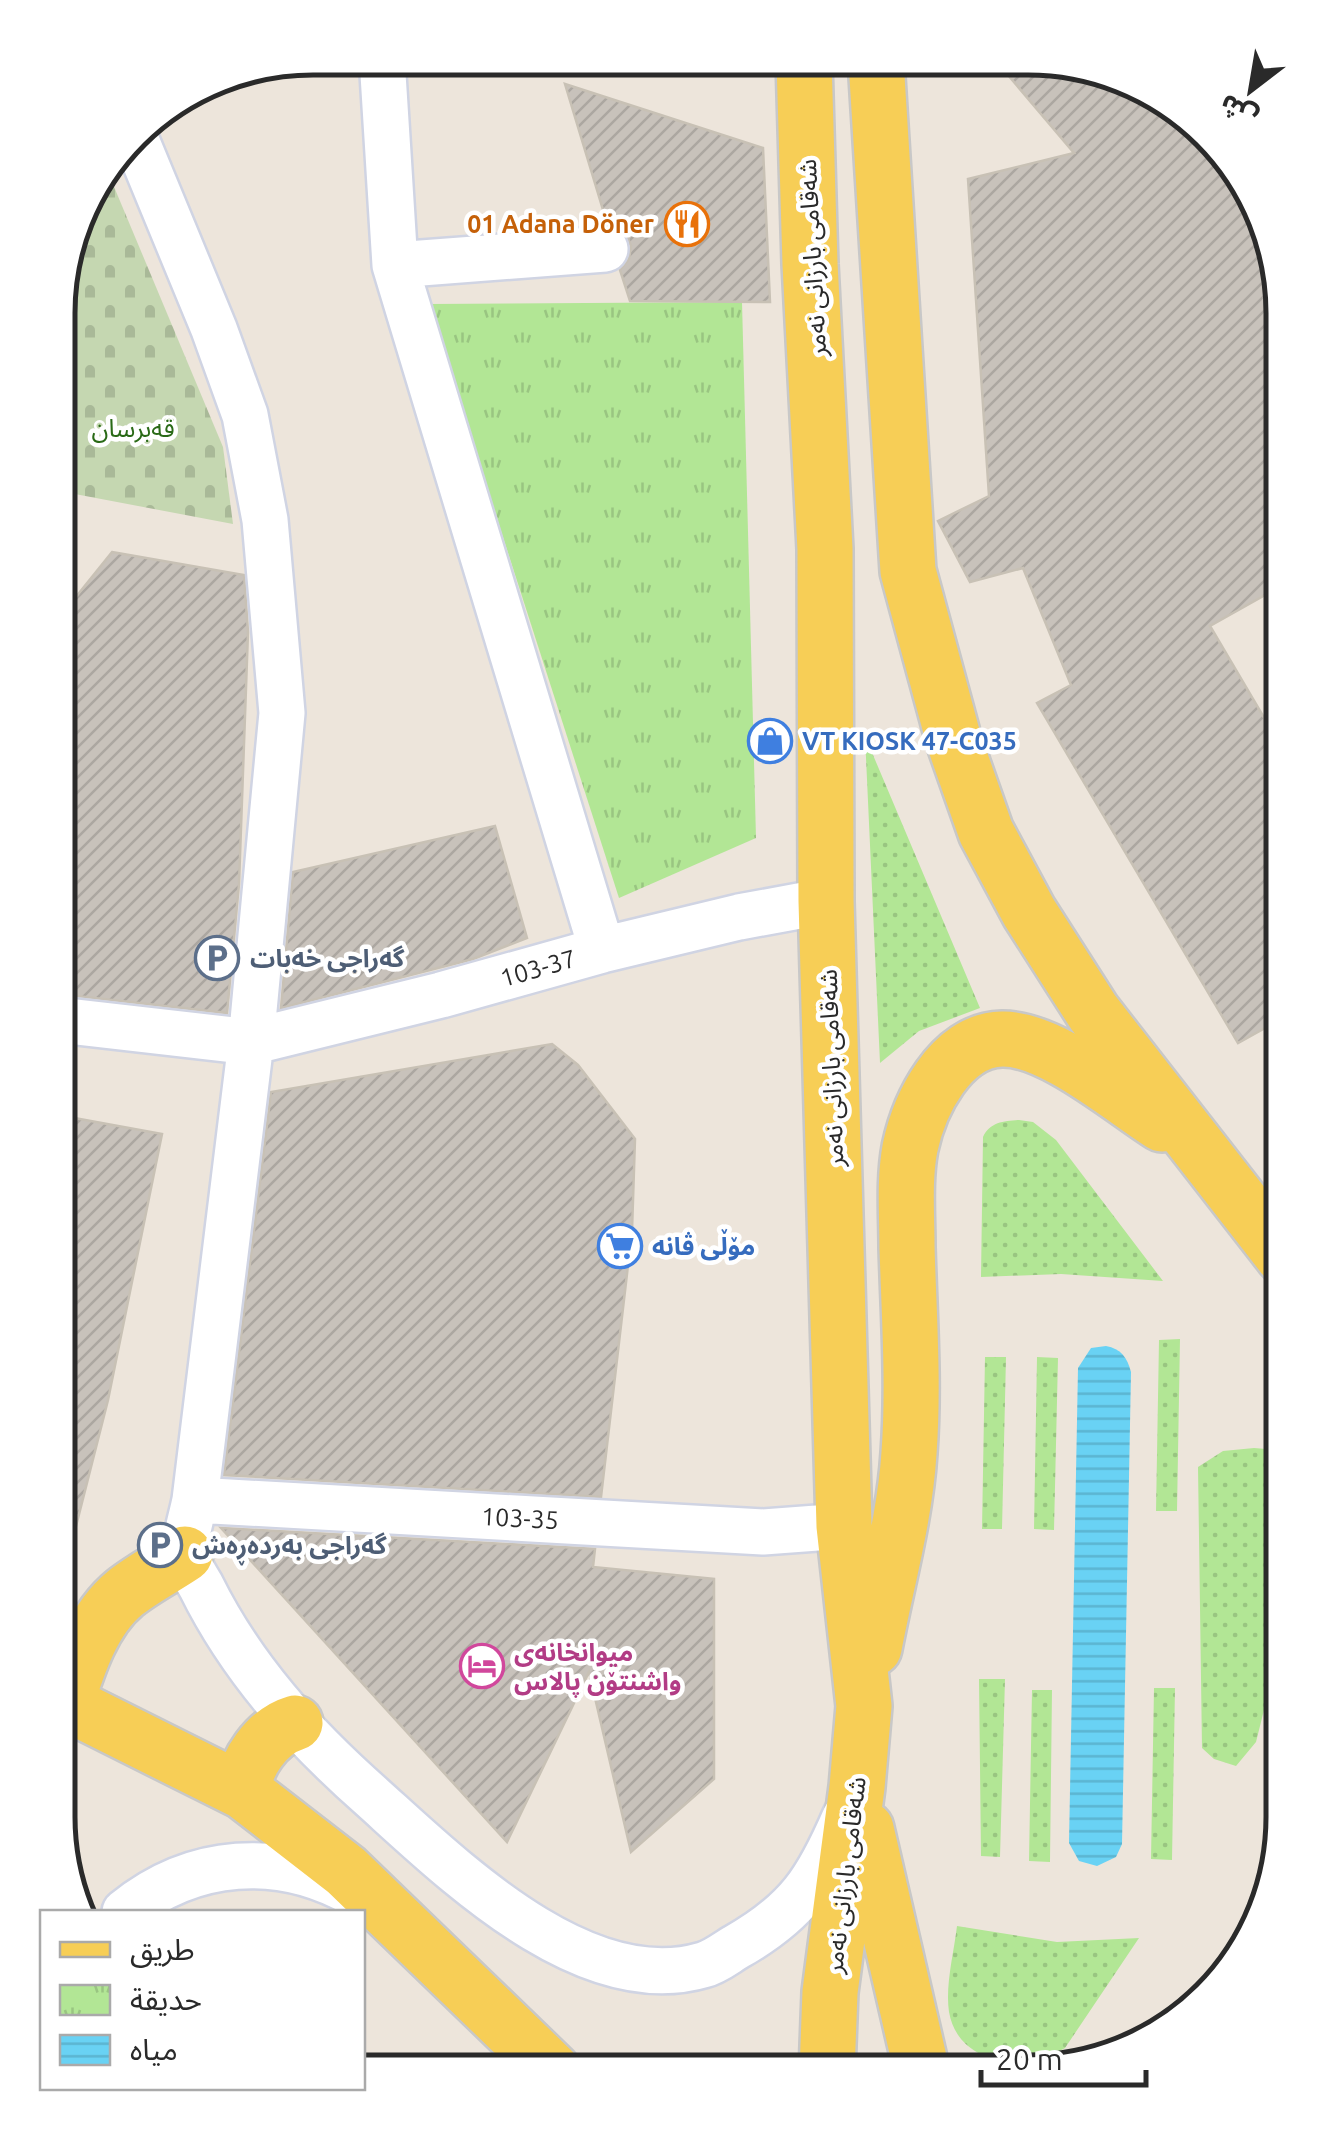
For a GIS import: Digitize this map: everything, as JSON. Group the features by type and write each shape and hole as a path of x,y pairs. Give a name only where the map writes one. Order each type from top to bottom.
{"main road":[{"name":"شەقامی بارزانی نەمر","path":"805,75 824,549 826,901 844,1526 864,1706 858,1787 830,1992 828,2055"},
{"path":"877,75 908,572 935,676 986,832 1029,912 1093,1012 1265,1234"},
{"path":"864,1706 908,1464 909,1153 917,1123 935,1084 954,1062 981,1044 1001,1039 1032,1044 1067,1062 1198,1148"},
{"path":"75,1673 106,1613 125,1593 185,1554"},
{"path":"75,1708 244,1792 346,1871 428,1947 533,2055"},
{"path":"244,1792 244,1781 255,1757 276,1732 294,1723"},
{"path":"858,1787 918,2055"},
{"path":"817,2055 830,1992"}],"street":[{"path":"383,75 395,265 602,950"},
{"path":"140,150 246,415 266,520 282,713 250,1042 195,1500 185,1554 216,1615 248,1665 294,1723 460,1876 493,1902 564,1944 634,1968 661,1971 707,1964 774,1922 806,1892 827,1858 858,1787"},
{"path":"395,265 605,250"},
{"name":"103-37","path":"250,1042 602,950 826,901"},
{"path":"75,1022 250,1042"},
{"name":"103-35","path":"195,1500 763,1532 844,1526"},
{"path":"127,1910 147,1894 181,1876 257,1864 295,1868 332,1881 365,1900 428,1947"}],"green space":[{"name":"قەبرسان","path":"113,185 223,447 233,524 75,494 77,282 93,222"},
{"path":"742,302 756,838 619,898 428,304"},
{"path":"865,736 980,1008 919,1031 880,1063"},
{"path":"1019,1120 1033,1122 1056,1140 1163,1281 1061,1274 981,1277 983,1137 994,1125"},
{"path":"1180,1339 1177,1511 1156,1511 1159,1340"},
{"path":"985,1357 1006,1357 1002,1529 982,1529"},
{"path":"1037,1357 1058,1358 1054,1530 1034,1529"},
{"path":"1265,1449 1265,1706 1256,1742 1236,1766 1214,1759 1202,1748 1198,1467 1223,1451"},
{"path":"979,1679 1005,1679 1000,1857 981,1856"},
{"path":"1154,1688 1175,1688 1172,1860 1151,1859"},
{"path":"1032,1690 1052,1690 1050,1862 1029,1861"},
{"path":"957,1926 1057,1942 1139,1938 1065,2048 1055,2052 983,2055 966,2044 955,2030 949,2012"}],"water":[{"path":"1106,1346 1123,1355 1131,1372 1122,1844 1116,1857 1097,1866 1079,1861 1069,1843 1078,1368 1091,1348"}],"building":[{"path":"1008,75 1059,77 1089,83 1147,107 1196,145 1234,194 1258,252 1266,313 1266,595 1210,626 1266,721 1266,1028 1238,1043 1037,703 1071,685 1023,568 970,582 938,521 989,496 968,179 1074,153"},
{"name":"01 Adana Döner","path":"565,84 763,148 770,302 630,301 620,270 629,259 631,246 626,233 607,223"},
{"path":"112,552 244,575 248,632 239,884 227,1013 75,996 75,598"},
{"path":"495,826 527,938 473,959 281,1008 293,872"},
{"path":"552,1044 578,1065 635,1139 632,1231 601,1497 224,1475 271,1092"},
{"path":"75,1118 162,1134 108,1400 75,1530"},
{"path":"221,1528 595,1549 593,1567 714,1579 714,1779 631,1852 589,1672 507,1842"}],"place":[{"name":"01 Adana Döner","path":"687,224"},
{"name":"VT KIOSK 47-C035","path":"770,741"},
{"name":"گەراجی خەبات","path":"217,958"},
{"name":"مۆڵی ڤانە","path":"620,1246"},
{"name":"گەراجی بەردەڕەش","path":"160,1545"},
{"name":"میوانخانەی واشنتۆن پالاس","path":"482,1666"}]}
